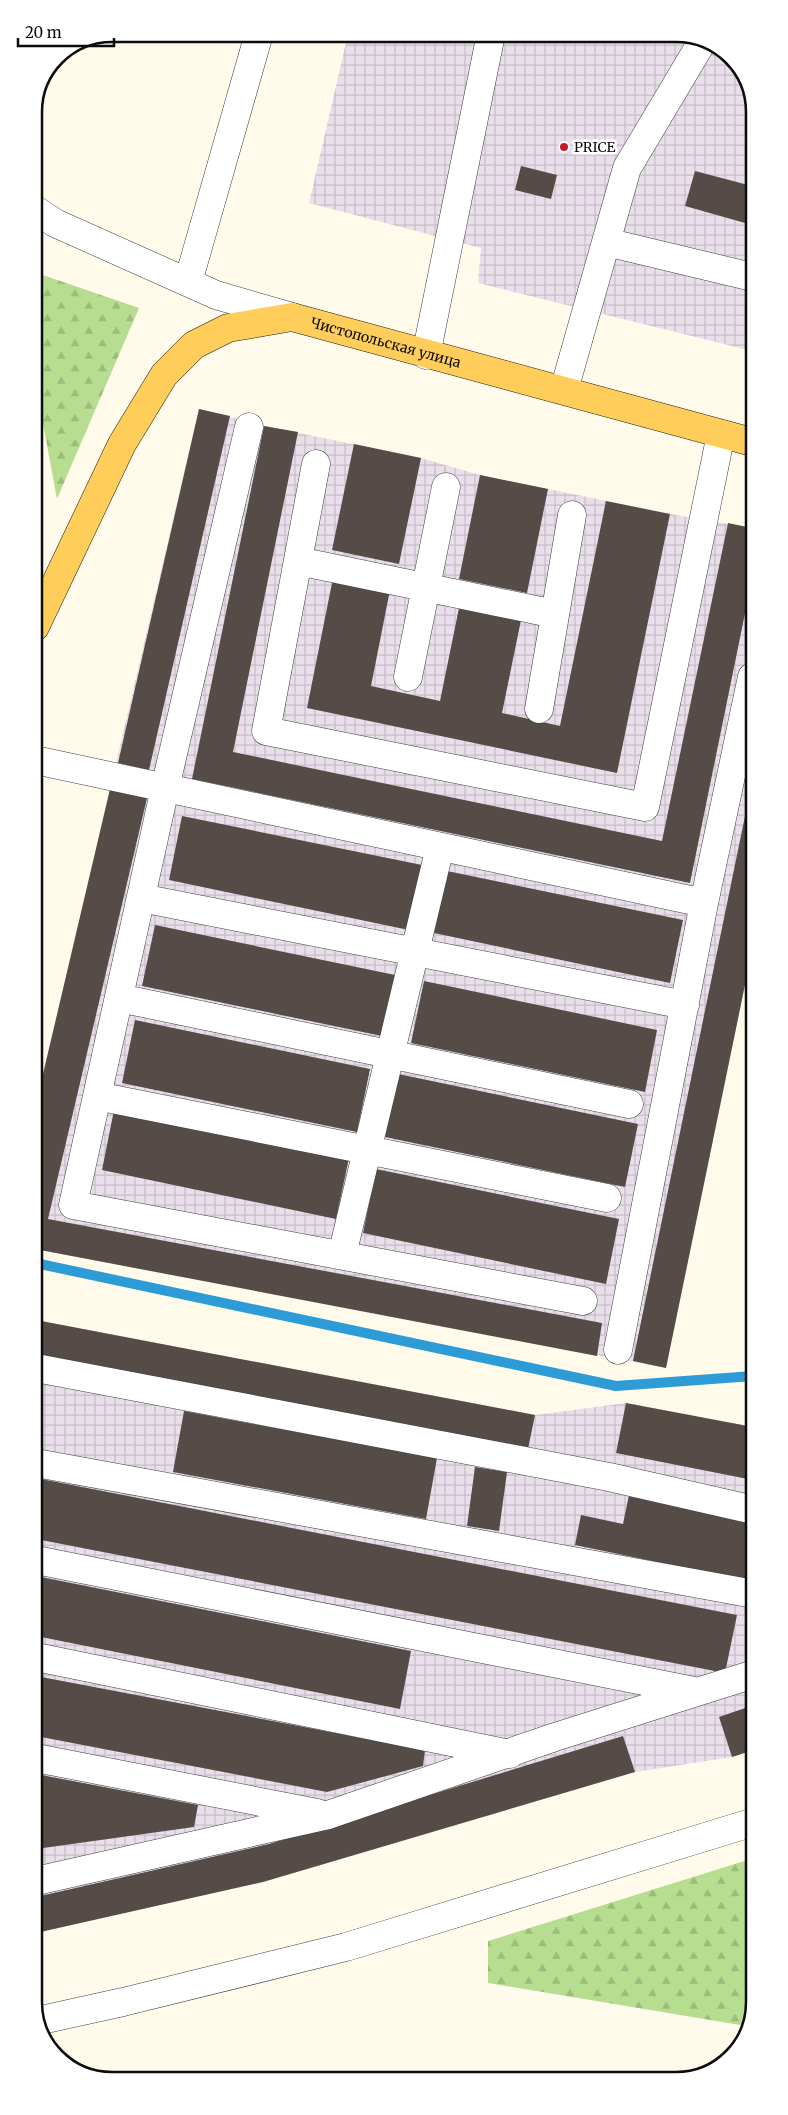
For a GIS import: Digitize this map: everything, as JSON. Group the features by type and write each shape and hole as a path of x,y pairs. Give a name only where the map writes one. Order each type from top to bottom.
{"main road":[{"name":"Чистопольская улица","path":"292,317 746,440"},
{"path":"43,610 122,444 164,376 194,345 228,328 292,317"}],"street":[{"path":"188,282 256,43"},
{"path":"426,354 489,43"},
{"path":"564,390 626,168 699,47"},
{"name":"Чистопольская улица","path":"43,215 55,223 216,295 292,317"},
{"path":"606,242 746,276"},
{"path":"249,427 165,788 74,1205 583,1301"},
{"path":"316,464 266,731 645,807 721,434"},
{"path":"408,677 446,488"},
{"path":"539,709 572,515"},
{"path":"298,561 555,614"},
{"path":"618,1350 704,903 746,705"},
{"path":"43,762 704,903"},
{"path":"342,1255 440,847"},
{"path":"141,898 685,1005"},
{"path":"119,998 629,1104"},
{"path":"97,1096 607,1198"},
{"path":"43,1369 609,1477 746,1508"},
{"path":"43,1464 746,1593"},
{"path":"43,1561 697,1692"},
{"path":"43,1658 510,1754"},
{"path":"43,1880 328,1815 555,1737 746,1677"},
{"path":"43,1759 328,1815"},
{"path":"45,2019 123,2002 346,1947 746,1824"}],"shaded area":[{"path":"346,43 680,43 702,48 718,57 728,66 740,86 745,104 746,350 478,283 481,248 309,203"},
{"path":"199,409 264,426 421,458 480,475 670,514 746,527 746,980 666,1368 43,1251 43,1200 110,789"},
{"path":"43,1321 535,1415 626,1403 746,1426 746,1753 732,1757 635,1772 263,1882 43,1930"}],"green space":[{"path":"43,275 139,308 57,499 43,424"},
{"path":"746,1860 746,2002 742,2025 488,1983 488,1941"}],"building":[{"path":"521,166 557,175 551,199 515,190"},
{"path":"695,171 746,184 745,223 685,206"},
{"path":"199,409 230,416 149,770 118,763"},
{"path":"264,426 298,432 233,752 662,841 728,523 746,527 746,608 690,883 192,779"},
{"path":"354,444 421,458 399,564 332,550"},
{"path":"480,475 548,489 527,593 459,579"},
{"path":"606,501 670,514 617,773 307,708 333,578 390,590 371,686 440,701 459,608 521,620 502,713 560,726"},
{"path":"110,789 147,798 48,1219 602,1323 597,1356 43,1251 43,1074"},
{"path":"746,811 746,980 666,1368 633,1361"},
{"path":"182,816 422,865 409,930 169,880"},
{"path":"447,871 683,920 670,983 434,933"},
{"path":"155,925 395,975 382,1036 142,986"},
{"path":"424,981 657,1030 645,1092 411,1043"},
{"path":"135,1020 370,1069 357,1132 122,1083"},
{"path":"398,1074 638,1124 625,1187 385,1137"},
{"path":"114,1110 349,1158 336,1219 102,1170"},
{"path":"376,1169 619,1219 606,1284 363,1233"},
{"path":"43,1321 535,1415 528,1449 43,1357"},
{"path":"626,1403 746,1426 746,1479 616,1453"},
{"path":"184,1411 437,1458 426,1519 173,1472"},
{"path":"475,1467 507,1472 499,1531 467,1526"},
{"path":"43,1479 737,1615 725,1673 43,1540"},
{"path":"629,1495 746,1518 746,1580 575,1545 581,1515 623,1524"},
{"path":"43,1577 411,1651 400,1709 43,1637"},
{"path":"43,1677 425,1750 423,1766 327,1792 43,1737"},
{"path":"746,1708 746,1753 732,1757 719,1717"},
{"path":"623,1736 635,1772 263,1882 43,1931 43,1895 269,1844"},
{"path":"43,1775 198,1805 194,1827 43,1848"}],"waterway":[{"path":"43,1265 616,1386 746,1377"}],"place":[{"name":"PRICE","path":"564,147"}]}
